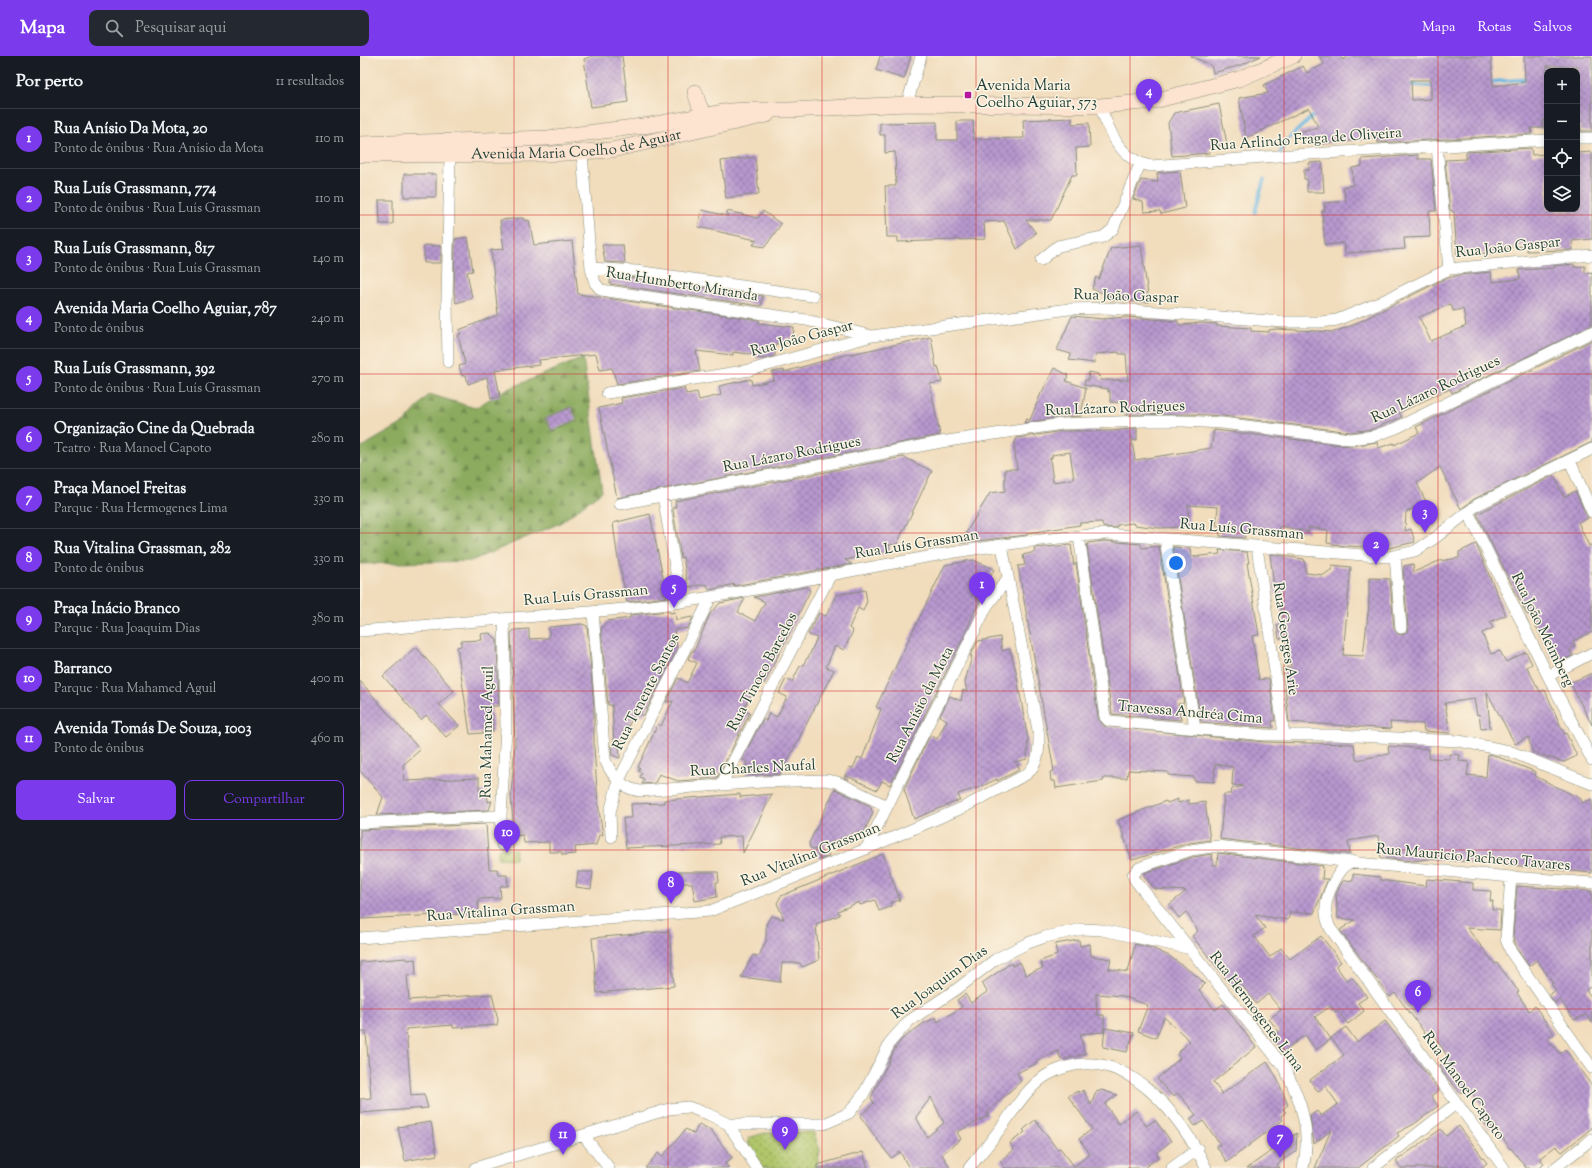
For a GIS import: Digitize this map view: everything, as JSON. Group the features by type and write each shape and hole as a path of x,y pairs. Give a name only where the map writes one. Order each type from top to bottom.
{"main road":[{"name":"Avenida Maria Coelho de Aguiar","path":"360,144 548,138 650,125 736,110 790,110 907,104 1100,106 1154,101 1239,80 1293,56"},
{"path":"695,92 699,105 705,115"},
{"name":"Avenida Maria Coelho de Aguiar","path":"360,155 582,153 601,151 702,131 790,110"},
{"path":"601,151 678,119"}],"street":[{"path":"907,104 921,56"},
{"path":"1041,260 1058,246 1103,237 1113,229 1140,164 1124,153 1116,142 1100,106"},
{"path":"1580,138 1592,138"},
{"name":"Rua Arlindo Fraga de Oliveira","path":"1140,164 1151,166 1291,155 1544,140"},
{"path":"1437,147 1449,269"},
{"name":"Rua Humberto Miranda","path":"582,153 591,268 594,283 601,290 806,320 872,336"},
{"path":"448,362 447,302 450,154"},
{"name":"Rua João Gaspar","path":"608,394 750,370 872,336 1084,308 1107,308 1283,322 1326,322 1357,313 1449,269 1592,255"},
{"path":"591,268 636,272 813,296"},
{"name":"Rua Lázaro Rodrigues","path":"620,504 941,442 1062,424 1183,421 1222,423 1351,439 1374,436 1396,428 1592,332"},
{"name":"Rua Luís Grassman","path":"360,631 593,612 681,602 711,598 832,574 1002,546 1079,536 1108,534 1358,556 1394,556 1415,550 1435,538 1483,502 1592,449"},
{"path":"1570,461 1592,512"},
{"path":"663,495 681,602"},
{"name":"Rua João Meimberg","path":"1468,512 1548,676 1592,760"},
{"name":"Travessa Andréa Cima","path":"1079,536 1106,719 1117,723 1195,728 1265,735 1336,735 1459,742 1509,751 1592,784"},
{"path":"1165,538 1195,728"},
{"name":"Rua Vitalina Grassman","path":"360,938 710,911 866,849 962,808 1028,774 1035,767 1039,754 1039,735 1002,546"},
{"name":"Rua Georges Arie","path":"1257,547 1284,734"},
{"path":"1394,556 1401,628"},
{"name":"Rua Tinoco Barcelos","path":"720,785 832,574"},
{"name":"Rua Anísio da Mota","path":"866,849 987,606 1008,578"},
{"name":"Rua Tenente Santos","path":"611,837 611,802 618,782 711,598"},
{"path":"593,612 606,760 610,771 618,782"},
{"name":"Rua Mahamed Aguil","path":"502,845 501,816 506,729 504,619"},
{"path":"1548,676 1592,653"},
{"name":"Rua Charles Naufal","path":"618,782 633,790 640,790 828,780 837,782 887,806"},
{"path":"360,823 501,816"},
{"name":"Rua Mauricio Pacheco Tavares","path":"1187,948 1134,878 1135,871 1139,868 1191,850 1218,846 1511,877 1592,883"},
{"name":"Rua Manoel Capoto","path":"1351,861 1343,867 1327,901 1326,912 1330,928 1504,1168"},
{"path":"1511,877 1506,939 1511,952 1592,1068"},
{"name":"Rua Joaquim Dias","path":"728,1124 824,1124 849,1113 863,1094 891,1041 909,1021 957,989 996,959 1028,943 1045,937 1083,929 1102,930 1187,948"},
{"name":"Rua Hermogenes Lima","path":"1187,948 1282,1066 1292,1083 1303,1116 1306,1148 1303,1168"},
{"path":"970,1168 1034,1085 1054,1071 1074,1065 1105,1065 1124,1071 1151,1092 1181,1125 1198,1149 1206,1168"},
{"path":"1373,1168 1457,1104"},
{"path":"475,1168 670,1109 688,1107 708,1114 728,1124 757,1168"},
{"path":"584,1136 609,1168"},
{"path":"1555,1168 1592,1139"},
{"path":"1172,1168 1198,1149"}],"green space":[{"path":"583,358 602,491 560,523 471,561 360,564 360,448 405,422 429,394 475,408 503,391"},
{"path":"498,848 516,849 515,859 498,858"},
{"path":"813,1132 820,1150 816,1168 762,1168 750,1150 748,1138 765,1133"}],"building":[{"path":"592,56 622,56 628,102 591,107 584,59"},
{"path":"880,56 911,56 904,79 876,70"},
{"path":"1190,56 1261,56 1241,65 1213,73 1211,65"},
{"path":"1319,56 1340,56 1343,60 1349,56 1491,56 1493,86 1525,82 1524,56 1592,56 1592,131 1581,131 1580,126 1580,68 1547,66 1547,68 1544,68 1543,128 1531,128 1532,134 1378,143 1378,138 1321,144 1321,138 1303,144 1299,132 1318,127 1309,108 1246,138 1239,98 1268,93 1264,85 1303,66 1307,73 1324,64","holes":["1411,80 1431,80 1431,99 1412,100"]},
{"path":"1219,104 1227,144 1209,148 1210,153 1172,156 1168,123 1174,113"},
{"path":"1072,118 1072,124 1089,123 1090,147 1076,148 1077,175 1072,175 1051,220 1026,220 1036,233 1017,249 1004,221 984,222 985,239 898,242 898,237 887,237 885,186 896,186 895,152 885,153 885,135 880,135 880,123 937,122 937,140 957,140 957,121 973,121 974,139 1024,138 1023,120"},
{"path":"1531,148 1532,155 1544,154 1544,212 1580,212 1580,153 1592,152 1592,239 1572,241 1573,250 1527,251 1527,246 1508,247 1508,252 1457,255 1454,212 1450,210 1445,160 1466,159 1466,152"},
{"path":"1418,155 1418,159 1431,159 1436,211 1429,211 1430,237 1404,238 1405,249 1345,253 1344,243 1325,245 1322,211 1325,211 1324,203 1346,201 1343,187 1353,185 1352,168 1362,166 1362,159"},
{"path":"755,157 759,194 726,198 721,161"},
{"path":"1322,162 1324,192 1307,192 1307,179 1304,179 1304,170 1309,170 1309,163"},
{"path":"1180,171 1185,208 1161,214 1160,211 1144,212 1143,202 1133,199 1141,180 1158,182 1157,173"},
{"path":"404,174 436,174 436,197 404,197"},
{"path":"379,200 393,200 393,224 380,224"},
{"path":"702,210 728,216 727,211 758,218 763,211 781,224 765,247 753,245 756,240 698,227"},
{"path":"525,219 525,221 529,220 534,245 572,241 578,294 759,320 759,323 794,327 793,338 786,338 786,343 775,344 775,356 764,359 756,358 757,355 733,352 733,355 696,351 700,371 617,384 612,368 600,370 596,354 539,360 540,365 495,370 500,396 491,399 487,377 468,384 466,375 462,376 459,366 465,364 458,335 461,334 459,330 498,315 491,250 504,249 500,220"},
{"path":"468,237 473,271 467,272 472,298 456,303 454,291 455,239"},
{"path":"424,245 441,246 441,263 424,263"},
{"path":"602,245 623,245 625,263 605,262"},
{"path":"1141,245 1149,302 1110,300 1110,296 1092,289 1096,277 1099,279 1111,248"},
{"path":"1574,264 1574,267 1585,266 1585,273 1592,272 1592,325 1452,393 1450,389 1423,401 1399,413 1402,417 1372,429 1351,432 1223,416 1191,414 1125,415 1124,403 1110,402 1110,391 1108,392 1108,389 1084,385 1085,380 1088,380 1089,372 1098,374 1098,376 1101,377 1100,380 1128,380 1126,354 1119,354 1119,352 1096,354 1095,363 1069,360 1071,354 1057,350 1072,316 1103,319 1127,317 1178,321 1179,325 1201,323 1217,324 1217,326 1251,328 1251,331 1269,332 1269,330 1277,329 1334,332 1353,325 1444,279 1459,275 1491,272 1492,282 1520,279 1519,270 1554,268 1554,266","holes":["1451,304 1453,311 1463,309 1466,326 1431,341 1419,317"]},
{"path":"611,276 763,296 761,306 610,284"},
{"path":"931,337 936,367 938,366 942,382 930,384 940,435 617,498 599,408 622,403 621,398 684,388 686,394 697,392 699,400 721,395 719,386 751,379 752,385 774,380 772,372 784,370 784,372 841,356"},
{"path":"1592,340 1592,442 1474,499 1461,509 1440,467 1417,483 1426,502 1406,512 1405,531 1411,529 1415,542 1389,548 1345,546 1327,543 1328,530 1308,527 1308,532 1280,526 1279,534 1261,532 1260,529 1244,531 1245,538 1220,536 1219,526 1216,526 1218,507 1188,505 1189,527 1159,528 1135,525 1133,523 1117,525 1117,528 1103,527 1102,522 1079,523 1080,525 1027,533 1027,535 960,543 990,493 1005,491 1005,469 1017,469 1014,444 1017,438 1063,431 1113,431 1137,428 1137,440 1132,440 1135,460 1211,448 1214,430 1350,446 1377,442 1378,448 1394,443 1394,445 1419,433 1416,427","holes":["1070,452 1074,479 1053,482 1050,458 1052,458 1052,455"]},
{"path":"1054,368 1068,375 1066,381 1086,388 1081,416 1061,417 1024,423 1026,419 1030,420 1041,393"},
{"path":"571,407 576,420 552,431 546,418"},
{"path":"903,457 932,471 897,544 889,545 890,552 845,560 852,564 733,586 735,584 709,590 707,584 688,587 683,557 681,558 673,510 673,507 676,507 675,501"},
{"path":"1554,475 1564,497 1575,491 1588,518 1578,522 1589,546 1592,544 1592,632 1573,641 1575,646 1570,649 1573,655 1562,661 1559,655 1552,658 1530,614 1527,615 1477,514"},
{"path":"650,514 667,597 627,602 617,553 613,523"},
{"path":"1104,541 1141,544 1142,548 1159,546 1184,703 1178,704 1181,720 1112,714 1087,545 1088,543"},
{"path":"1476,544 1506,615 1490,622 1493,628 1482,633 1491,654 1500,651 1506,662 1526,652 1532,664 1527,667 1540,692 1545,690 1564,734 1566,733 1577,756 1564,762 1541,755 1532,751 1528,737 1515,744 1487,692 1490,728 1481,729 1479,714 1477,715 1474,699 1445,703 1450,733 1424,731 1423,724 1390,722 1391,729 1289,722 1283,668 1291,667 1286,638 1279,639 1277,625 1284,624 1278,594 1275,595 1270,554 1304,559 1306,573 1324,575 1332,569 1332,565 1351,567 1343,655 1363,656 1369,605 1369,578 1390,579 1394,629 1398,634 1402,635 1407,631 1408,627 1403,570 1404,566 1413,564 1414,572 1439,561 1459,558 1459,552"},
{"path":"1071,545 1074,566 1076,563 1098,718 1104,726 1264,742 1354,744 1356,760 1389,754 1388,746 1429,749 1429,758 1450,759 1450,754 1460,755 1459,761 1469,762 1467,775 1486,777 1488,754 1493,755 1536,772 1535,776 1581,799 1582,803 1592,799 1592,873 1500,864 1428,859 1413,861 1381,858 1378,836 1348,841 1350,854 1220,839 1224,794 1231,794 1232,789 1243,786 1232,785 1233,767 1215,764 1214,782 1194,781 1194,777 1168,775 1168,772 1128,770 1127,778 1104,778 1103,781 1056,788 1055,781 1051,781 1050,772 1054,771 1018,566 1025,565 1023,555 1035,552 1034,548"},
{"path":"1173,547 1190,548 1191,557 1220,554 1219,550 1247,552 1249,563 1247,563 1259,635 1252,636 1259,680 1269,678 1275,721 1272,721 1273,728 1201,722"},
{"path":"973,560 994,569 960,644 890,785 882,781 877,790 845,775 849,767 853,768 858,757 862,759 881,709 876,707 945,565"},
{"path":"807,587 810,591 764,684 758,681 743,710 750,713 717,778 678,781 659,774 655,783 642,784 644,779 640,777 642,773 638,771 640,768 638,767 658,724 661,726 673,701 666,702 678,678 687,683 697,663 688,659 692,651 694,651 710,614 720,603 745,598 738,612 755,621 765,602 754,597"},
{"path":"865,590 867,601 863,611 858,608 849,628 853,631 844,650 835,646 826,667 834,670 781,774 747,775 746,761 742,759 763,719 766,721 769,713 777,717 787,697 779,693 786,679 792,682 800,666 802,667 808,658 817,638 808,634 819,613 826,616 836,595"},
{"path":"669,611 670,613 675,612 676,620 693,617 688,628 674,630 677,649 644,715 634,715 619,744 620,758 612,755 611,745 614,745 612,705 608,705 601,629 607,621 630,618 630,615"},
{"path":"582,624 587,626 594,706 594,747 598,804 603,835 599,835 596,845 575,847 576,854 562,855 562,852 549,852 549,842 524,843 523,835 514,836 511,796 515,744 511,633 514,630 529,629 529,639 549,638 549,627"},
{"path":"490,633 497,640 499,706 491,706 493,732 470,734 457,647 461,646 461,641 482,640 481,634"},
{"path":"1000,637 1002,651 1010,649 1016,671 1028,740 1027,759 1015,762 1020,769 1013,773 997,781 997,779 980,787 958,794 960,800 914,819 904,789 930,735 937,739 947,720 940,716 950,696 961,701 963,690 967,692 965,682 972,656 970,656 978,641"},
{"path":"416,647 454,691 439,704 459,726 446,737 426,715 421,720 383,676"},
{"path":"1592,673 1592,725 1570,683"},
{"path":"360,681 420,750 403,765 404,781 479,778 479,791 487,791 488,802 492,801 489,810 377,815 383,797 360,771"},
{"path":"835,789 870,806 873,813 863,834 858,832 824,845 829,856 820,860 816,850 810,848 809,843"},
{"path":"740,794 740,797 772,794 743,853 742,836 719,837 720,844 626,848 623,818 632,818 631,804 664,803 664,800"},
{"path":"1178,799 1178,803 1189,800 1189,804 1205,802 1210,840 1189,843 1132,860 1118,820 1166,801 1167,803"},
{"path":"486,824 489,869 497,869 498,875 507,875 508,886 500,886 501,898 478,899 479,913 360,919 360,830"},
{"path":"1218,853 1323,866 1322,879 1328,879 1314,913 1290,912 1288,920 1255,915 1265,928 1254,936 1270,957 1281,948 1290,959 1321,936 1341,962 1336,966 1347,981 1352,977 1367,997 1358,1003 1364,1011 1348,1024 1337,1010 1335,1012 1331,1006 1315,1017 1331,1039 1316,1050 1305,1035 1283,1052 1272,1037 1279,1032 1269,1019 1281,1010 1268,994 1256,1004 1243,986 1238,990 1235,990 1192,936 1198,931 1186,912 1179,918 1169,905 1186,891 1155,889 1144,876 1145,873 1193,857 1212,854 1213,865 1217,865"},
{"path":"883,854 900,900 890,903 890,907 879,911 875,900 860,905 859,902 838,911 840,915 816,924 819,960 802,967 800,963 782,963 780,982 741,977 753,955 759,956 766,941 766,924 771,916 784,919 777,903 781,896"},
{"path":"578,872 593,872 591,889 576,887"},
{"path":"678,872 718,872 719,882 716,882 717,897 695,901 692,883 679,883"},
{"path":"1353,874 1380,877 1380,880 1426,886 1427,879 1473,883 1473,890 1491,891 1490,901 1493,901 1492,910 1501,910 1500,930 1467,928 1495,964 1497,963 1519,992 1517,993 1529,1011 1535,1006 1554,1034 1548,1039 1560,1054 1565,1049 1592,1086 1592,1128 1562,1152 1556,1146 1540,1158 1544,1164 1539,1168 1526,1168 1511,1148 1510,1149 1494,1125 1489,1129 1478,1114 1485,1110 1468,1088 1461,1093 1443,1073 1440,1065 1449,1058 1432,1033 1428,1037 1395,993 1390,997 1340,930 1355,920 1338,918 1336,893 1343,881 1353,880"},
{"path":"1517,886 1592,891 1592,986 1586,990 1592,998 1592,1023 1586,1015 1574,1020 1560,999 1555,1003 1549,995 1556,990 1551,984 1553,983 1537,960 1529,966 1517,949 1513,935"},
{"path":"669,931 674,986 597,993 592,938"},
{"path":"1079,940 1080,946 1090,944 1091,956 1111,959 1109,969 1128,972 1135,944 1152,948 1169,956 1197,976 1205,984 1199,990 1215,1010 1223,1004 1256,1047 1213,1082 1222,1094 1267,1062 1276,1076 1288,1105 1283,1109 1286,1112 1281,1116 1283,1120 1227,1162 1216,1146 1220,1144 1203,1121 1195,1126 1190,1119 1196,1115 1178,1093 1173,1097 1157,1079 1180,1058 1177,1054 1190,1041 1164,1017 1156,1038 1138,1031 1148,1005 1122,996 1096,994 1097,1015 1104,1015 1104,1032 1080,1034 1085,1054 1061,1060 1058,1051 1036,1061 1037,1063 1017,1073 1021,1081 987,1112 988,1116 957,1132 961,1139 942,1154 950,1168 909,1168 900,1152 891,1158 860,1116 874,1103 871,1098 895,1049 902,1039 927,1021 928,1022 936,1017 938,1022 962,1007 957,1000 965,994 971,1003 987,992 982,983 1011,963 1012,966 1020,962 1026,975 1043,968 1040,961 1057,955 1055,944","holes":["931,1097 944,1123 927,1137 916,1117"]},
{"path":"406,958 406,960 415,959 416,974 407,975 409,1000 492,994 498,1020 497,1025 453,1028 453,1025 406,1029 411,1095 424,1094 428,1108 360,1113 360,1099 371,1098 366,1032 360,1032 360,962"},
{"path":"1385,1021 1439,1090 1431,1096 1438,1106 1414,1124 1397,1133 1399,1136 1358,1168 1315,1168 1331,1130 1314,1144 1310,1116 1317,1111 1321,1116 1338,1104 1325,1086 1318,1092 1310,1080 1344,1055 1331,1038 1346,1027 1357,1042"},
{"path":"1105,1028 1134,1033 1127,1052 1103,1047"},
{"path":"1083,1090 1091,1105 1096,1092 1102,1090 1117,1095 1105,1104 1119,1124 1136,1111 1146,1126 1155,1120 1171,1141 1156,1153 1159,1157 1144,1168 1005,1168 1000,1161 1014,1150 1010,1143 1025,1132 1023,1130 1035,1120 1057,1149 1060,1148 1074,1166 1090,1154 1079,1139 1092,1129 1068,1096 1078,1091 1079,1093"},
{"path":"431,1122 437,1155 405,1161 398,1127"},
{"path":"699,1124 711,1130 732,1158 725,1163 729,1168 645,1168 658,1153 662,1157 686,1129 694,1134"},
{"path":"1459,1126 1487,1163 1481,1168 1401,1168 1396,1161 1441,1129 1446,1136"},
{"path":"1297,1133 1296,1151 1277,1164 1280,1168 1247,1168"},
{"path":"863,1152 868,1168 817,1168 817,1165"}],"waterway":[{"path":"1488,82 1528,79"},
{"path":"1407,85 1434,86"},
{"path":"1280,153 1287,140 1315,114"},
{"path":"1255,212 1264,179"}],"place":[{"name":"Avenida Maria Coelho Aguiar, 573","path":"968,95"},
{"name":"Avenida Maria Coelho Aguiar, 787","path":"1149,112"},
{"name":"Rua Luís Grassmann, 817","path":"1425,533"},
{"name":"Rua Luís Grassmann, 774","path":"1376,565"},
{"name":"Rua Anísio Da Mota, 20","path":"982,605"},
{"name":"Rua Luís Grassmann, 392","path":"674,608"},
{"name":"Barranco","path":"507,853"},
{"name":"Rua Vitalina Grassman, 282","path":"671,904"},
{"name":"Organização Cine da Quebrada","path":"1418,1013"},
{"name":"Praça Inácio Branco","path":"785,1150"},
{"name":"Avenida Tomás De Souza, 1003","path":"563,1155"},
{"name":"Praça Manoel Freitas","path":"1280,1158"}]}
